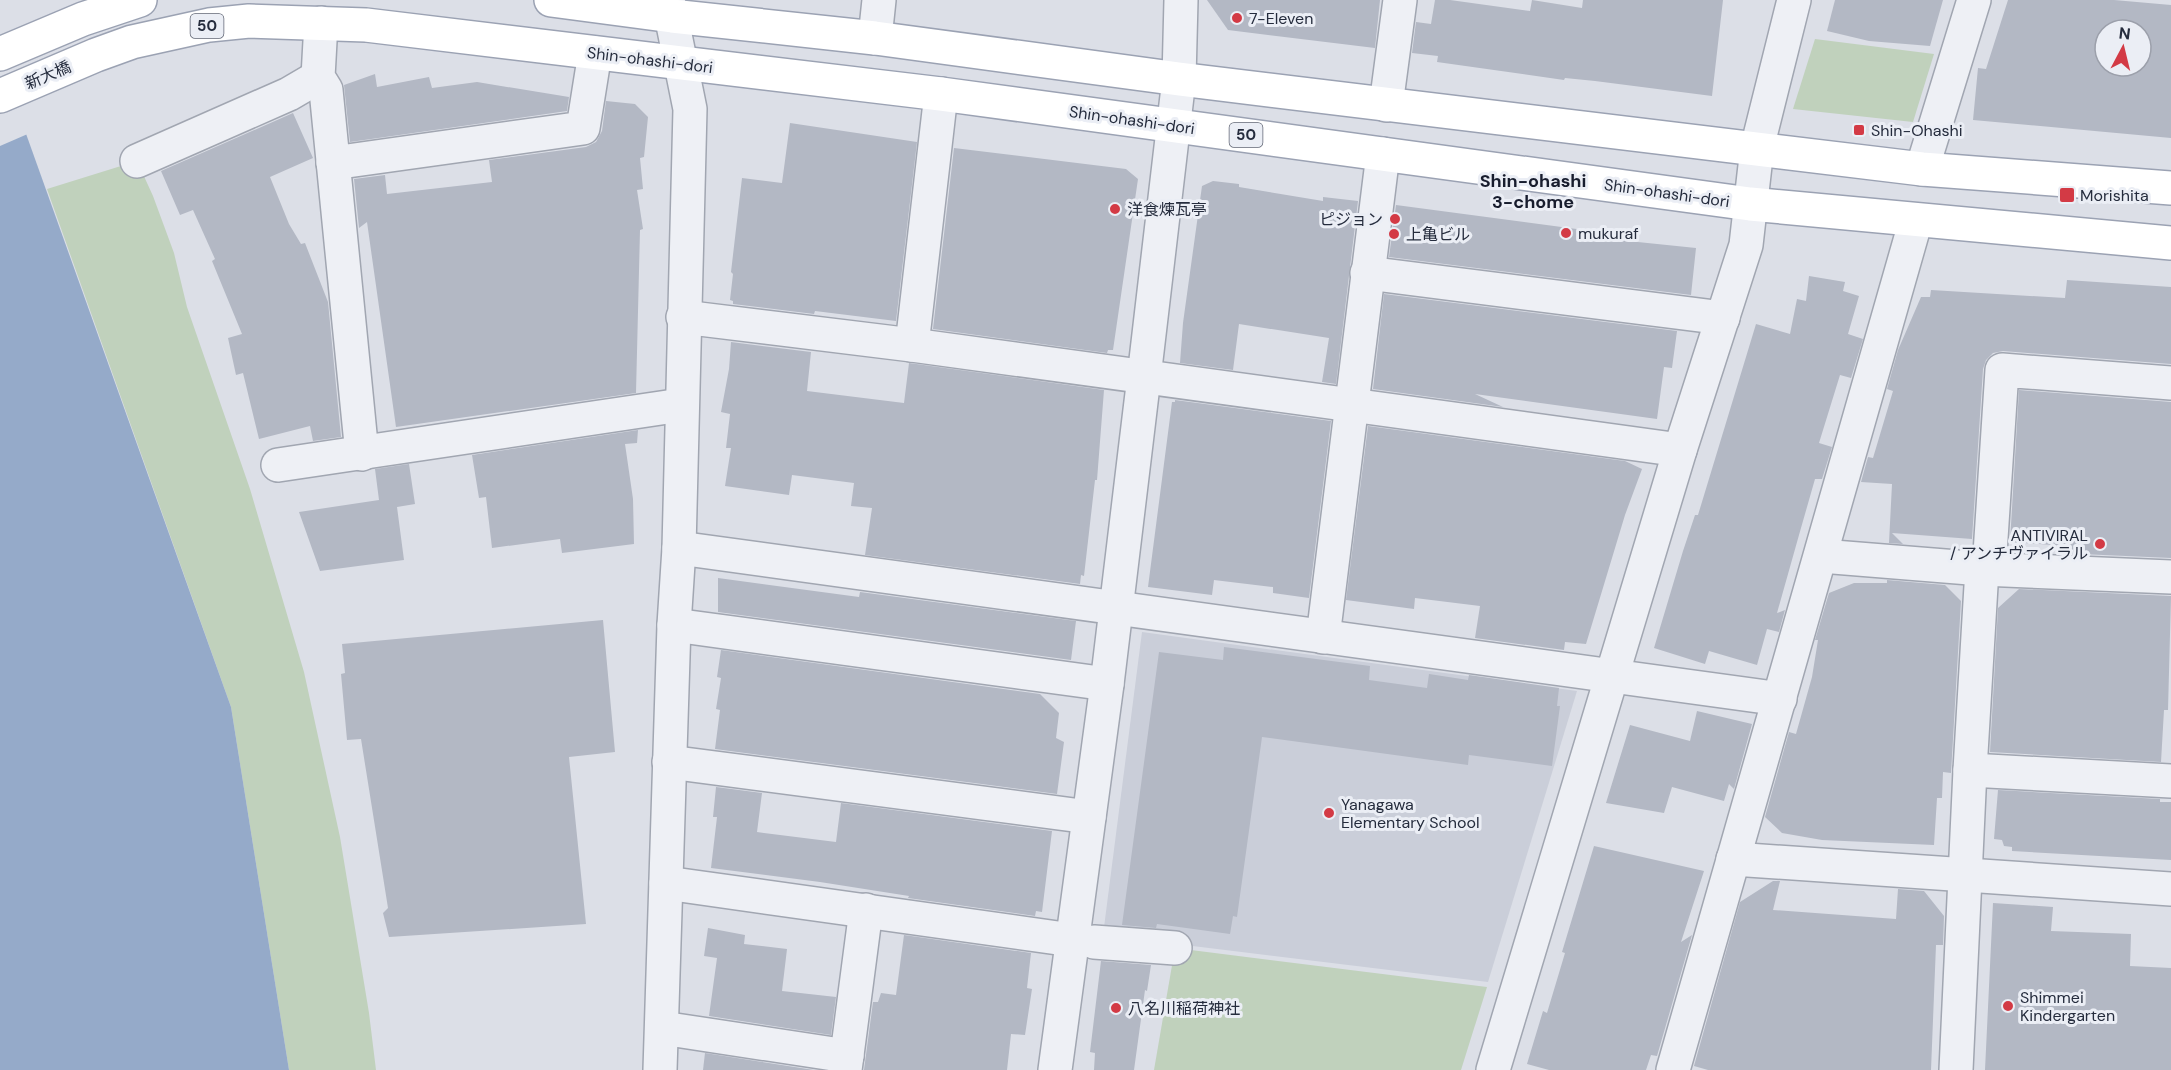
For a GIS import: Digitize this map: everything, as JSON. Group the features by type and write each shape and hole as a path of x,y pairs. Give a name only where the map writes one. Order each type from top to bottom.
{"main road":[{"path":"0,54 90,9 140,0"},
{"path":"550,0 670,8 1179,79 1922,169 2171,188"},
{"name":"Shin-ohashi-dori","path":"96,55 132,42 209,25 249,21 366,25 941,94 1750,204 2171,243"},
{"name":"新大橋","path":"0,96 96,55"}],"street":[{"path":"875,38 879,0"},
{"path":"1055,1070 1083,941 1089,817 1179,79 1181,0"},
{"path":"1386,105 1400,0"},
{"path":"1493,1070 1680,450 1746,245 1757,148 1794,0"},
{"path":"1922,169 1974,0"},
{"path":"660,1070 669,762 679,548 683,316 690,109 670,8"},
{"path":"321,23 318,77 326,90 363,454"},
{"path":"333,163 583,128 595,53"},
{"path":"137,160 289,94 318,77"},
{"path":"912,345 941,94"},
{"path":"1323,637 1383,154"},
{"path":"1673,1070 1916,220"},
{"path":"1367,273 1723,318"},
{"path":"683,316 1680,450"},
{"path":"1956,1070 1970,770 2002,370 2171,383"},
{"path":"278,465 681,405"},
{"path":"679,548 1780,699"},
{"path":"1821,556 1986,569 2171,578"},
{"path":"674,625 1107,684"},
{"path":"669,762 1089,817"},
{"path":"1970,770 2171,781"},
{"path":"1733,859 2171,889"},
{"path":"666,883 1083,941 1175,948"},
{"path":"662,1028 846,1063 867,910"}],"shaded area":[{"name":"Yanagawa Elementary School","path":"1142,632 1577,691 1488,982 1103,935"}],"green space":[{"path":"1815,39 1934,54 1913,122 1793,109"},
{"path":"137,161 174,253 187,307 250,489 304,672 340,837 376,1070 289,1070 231,707 47,189"},
{"path":"1175,948 1487,987 1461,1070 1154,1070"}],"water":[{"path":"0,61 231,707 289,1070 0,1070"}],"pier":[{"path":"0,58 8,70 30,133 0,146"}],"building":[{"path":"1207,0 1380,0 1375,48 1228,30"},
{"path":"1435,0 1530,11 1532,0 1582,8 1583,0 1723,0 1712,96 1595,81 1565,78 1564,80 1437,62 1438,56 1412,53 1416,22 1431,24"},
{"path":"1835,0 1943,0 1930,46 1869,41 1827,31"},
{"path":"2008,0 2114,0 2171,5 2171,138 1973,120 1978,68 1986,69"},
{"path":"375,74 377,87 429,77 432,88 477,82 569,97 567,111 350,142 344,85"},
{"path":"606,101 635,104 648,117 644,157 640,158 643,189 637,190 643,229 640,230 636,393 396,427 367,222 359,228 354,179 385,175 387,194 492,182 489,160 586,147 596,142 602,131"},
{"path":"293,113 313,158 270,177 289,224 301,244 305,243 328,302 341,437 313,441 310,426 259,439 243,373 236,375 228,338 242,334 212,261 215,259 193,210 180,215 161,171"},
{"path":"790,123 917,142 896,321 733,304 730,300 742,178 782,183"},
{"path":"954,148 1126,169 1138,179 1113,350 1108,350 1107,353 933,329"},
{"path":"1213,181 1323,201 1323,197 1358,201 1336,384 1322,382 1329,338 1239,324 1233,370 1180,363 1183,323 1202,186"},
{"path":"1396,205 1629,236 1628,241 1696,248 1691,295 1389,257"},
{"path":"1809,276 1845,282 1843,291 1859,296 1848,334 1863,339 1851,378 1840,375 1819,443 1832,447 1822,479 1815,479 1777,613 1785,610 1779,632 1767,629 1757,665 1709,651 1705,664 1654,648 1683,551 1695,515 1698,515 1756,324 1790,334 1797,299 1806,301"},
{"path":"2067,280 2171,287 2171,364 2003,351 1993,353 1986,360 1983,369 1972,539 1892,533 1903,544 1889,543 1892,484 1861,482 1868,457 1873,458 1893,391 1887,389 1898,350 1921,297 1930,297 1931,290 2065,298"},
{"path":"1384,294 1677,331 1672,368 1664,367 1657,419 1475,394 1503,407 1373,389"},
{"path":"731,342 811,352 807,391 904,403 909,363 1104,390 1097,480 1095,480 1084,576 1081,575 1080,584 865,555 872,508 851,506 854,483 792,475 789,495 725,486 731,448 726,448 730,414 721,412 729,369"},
{"path":"2019,390 2171,402 2171,558 2058,553 2067,546 2010,542"},
{"path":"1175,400 1331,421 1309,598 1273,593 1273,587 1214,580 1212,595 1148,587 1172,402"},
{"path":"1368,426 1625,461 1642,469 1625,515 1586,644 1565,642 1564,650 1475,638 1480,606 1415,598 1414,609 1346,600"},
{"path":"638,430 637,443 625,444 633,499 634,544 562,553 560,539 492,548 486,497 479,498 472,455"},
{"path":"409,464 415,504 397,507 404,560 320,571 299,512 379,500 375,469"},
{"path":"718,578 859,597 860,592 1076,621 1071,660 718,612"},
{"path":"1887,580 1945,585 1961,601 1951,773 1943,772 1942,798 1937,798 1934,845 1822,840 1782,833 1765,817 1789,732 1796,734 1812,677 1818,640 1815,640 1829,593 1854,583 1887,583"},
{"path":"2019,589 2171,596 2168,710 2164,710 2161,762 1990,752 1998,608"},
{"path":"603,620 615,752 569,757 586,924 389,937 383,913 388,908 361,739 347,740 341,674 345,673 342,644"},
{"path":"1224,647 1370,666 1369,680 1427,688 1429,674 1468,680 1469,675 1559,688 1557,706 1560,706 1552,766 1469,755 1468,765 1262,737 1237,917 1233,916 1230,934 1157,924 1156,928 1122,925 1159,652 1223,660"},
{"path":"721,650 1040,694 1059,713 1056,738 1064,742 1057,794 715,749 720,710 716,709 721,678 717,677"},
{"path":"1697,711 1752,724 1734,789 1729,784 1724,801 1672,787 1664,813 1606,803 1630,725 1690,741"},
{"path":"716,787 762,793 757,832 836,842 841,803 1052,831 1042,912 1036,911 1035,916 908,898 909,896 820,882 711,868 717,817 713,817"},
{"path":"1998,790 2160,799 2160,802 2171,802 2171,860 2012,851 2012,847 2004,846 2002,840 1994,839"},
{"path":"1594,846 1704,871 1681,942 1692,935 1657,1056 1651,1055 1646,1070 1549,1070 1527,1064 1543,1011 1547,1013 1565,953 1562,952"},
{"path":"1773,881 1780,881 1773,910 1896,919 1898,889 1924,891 1944,916 1943,945 1936,945 1931,1070 1708,1070 1694,1066 1740,902"},
{"path":"1993,903 2053,907 2051,931 2131,934 2130,966 2171,968 2171,1070 1985,1070"},
{"path":"708,928 745,935 744,944 787,949 782,991 836,997 831,1035 709,1016 717,958 704,956"},
{"path":"904,935 1031,953 1027,988 1032,989 1025,1035 1011,1034 1007,1070 864,1070 873,1002 878,1002 881,993 896,995"},
{"path":"1101,961 1151,965 1147,991 1145,990 1134,1070 1094,1070 1095,1053 1090,1052"},
{"path":"705,1053 814,1070 703,1070"}],"place":[{"name":"7-Eleven","path":"1237,18"},
{"name":"Shin-Ohashi","path":"1859,130"},
{"name":"Morishita","path":"2067,195"},
{"name":"洋食煉瓦亭","path":"1115,209"},
{"name":"ピジョン","path":"1395,219"},
{"name":"mukuraf","path":"1566,233"},
{"name":"上亀ビル","path":"1394,234"},
{"name":"ANTIVIRAL / アンチヴァイラル","path":"2100,544"},
{"name":"Yanagawa Elementary School","path":"1329,813"},
{"name":"Shimmei Kindergarten","path":"2008,1006"},
{"name":"八名川稲荷神社","path":"1116,1008"}],"district":[{"name":"Shin-ohashi 3-chome","path":"1533,192"}]}
